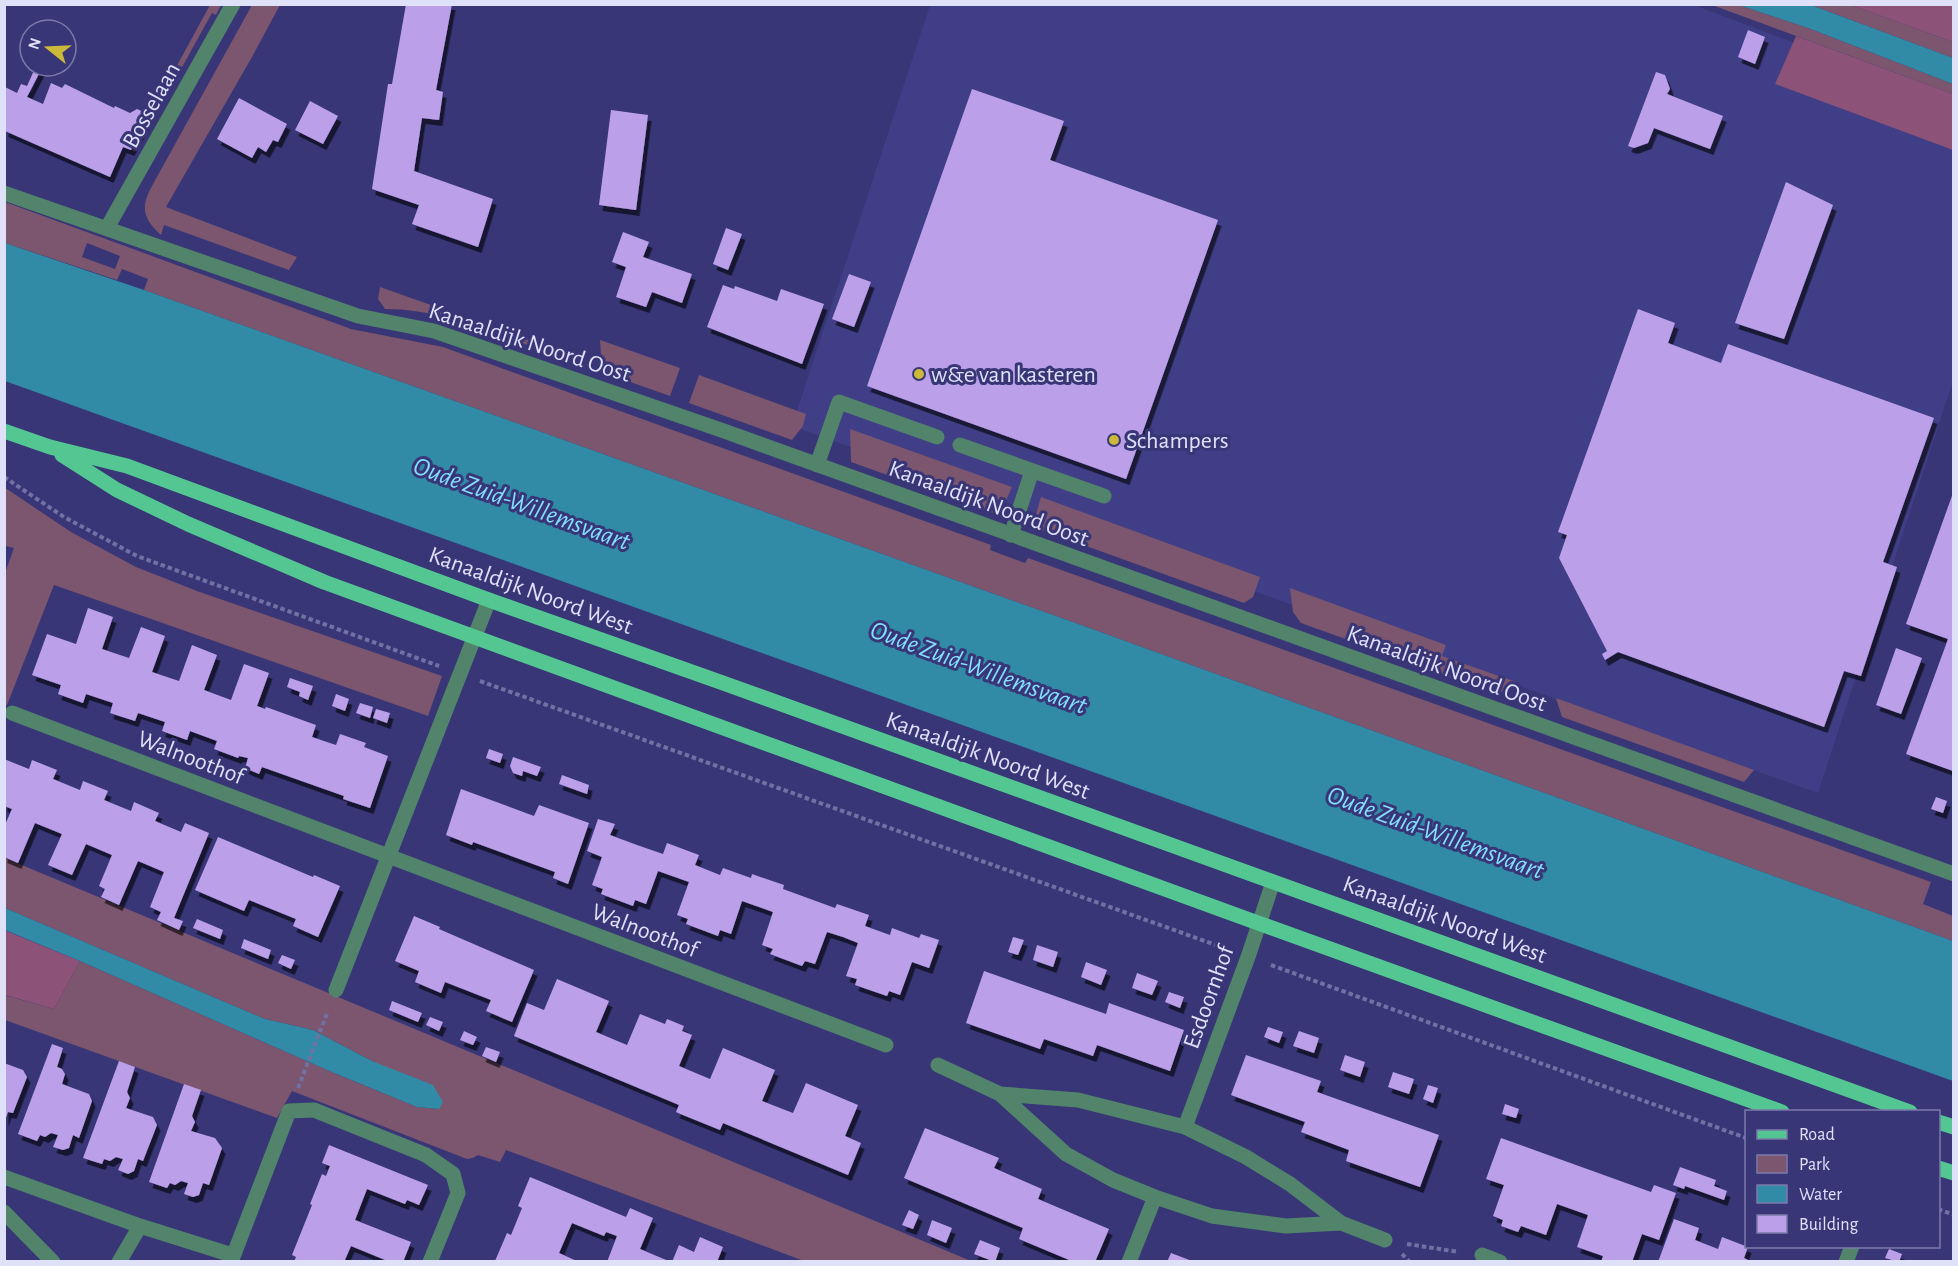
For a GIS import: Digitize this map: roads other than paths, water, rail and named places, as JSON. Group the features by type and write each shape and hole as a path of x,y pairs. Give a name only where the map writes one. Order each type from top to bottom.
{"main road":[{"name":"Kanaaldijk Noord West","path":"4,431 50,447 127,466 489,600 723,682 1901,1110"},
{"name":"Kanaaldijk Noord West","path":"50,447 117,490 188,524 324,582 1776,1110"}],"street":[{"name":"Bosselaan","path":"107,228 233,4"},
{"name":"Kanaaldijk Noord Oost","path":"4,193 358,316 434,331 1011,534 1953,874"},
{"path":"817,465 839,402 938,437"},
{"path":"960,445 1104,496"},
{"path":"1011,534 1032,471"},
{"path":"336,990 489,600"},
{"name":"Walnoothof","path":"12,713 886,1045"},
{"name":"Esdoornhof","path":"1185,1127 1248,957 1273,882"},
{"path":"938,1065 1000,1095 1066,1154 1113,1180 1155,1197 1212,1216 1286,1226 1341,1223"},
{"path":"1000,1095 1078,1100 1185,1127 1255,1162 1290,1184 1341,1223 1385,1240"},
{"path":"4,1177 231,1258 289,1111 314,1110 426,1155 453,1174 458,1193 430,1262"},
{"path":"1128,1262 1155,1197"},
{"path":"4,1212 53,1262"},
{"path":"119,1262 140,1226"},
{"path":"1482,1255 1500,1262"}],"water":[{"path":"1739,5 1811,5 1953,58 1953,84 1808,28"},
{"name":"Oude Zuid-Willemsvaart","path":"5,243 144,290 1084,626 1953,941 1953,1081 5,381"},
{"path":"5,908 265,1019 313,1030 372,1061 433,1085 443,1102 439,1109 417,1107 5,930"}],"place":[{"name":"w&e van kasteren","path":"919,374"},
{"name":"Schampers","path":"1114,440"}]}
